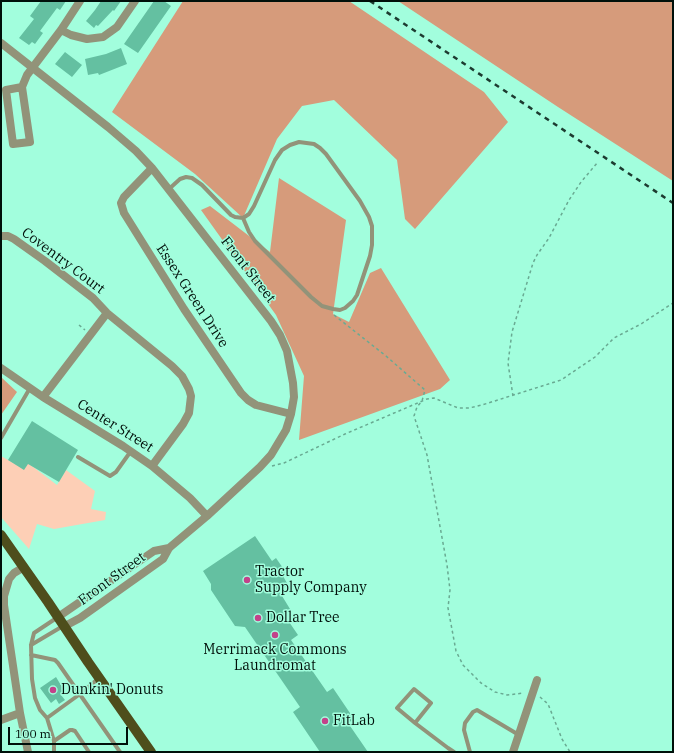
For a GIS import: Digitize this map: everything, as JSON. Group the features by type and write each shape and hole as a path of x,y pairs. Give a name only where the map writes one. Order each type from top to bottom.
{"main road":[{"path":"2,539 24,567 151,752"}],"street":[{"path":"22,87 6,90 13,144 30,142 22,87 24,81 80,1"},
{"path":"61,30 71,35 87,39 103,37 117,26 135,1"},
{"name":"Front Street","path":"1,43 122,138 152,168 262,308 280,335 287,351 293,383 294,398 286,430 271,455 260,467 207,516 169,548 162,559 80,618 64,626"},
{"name":"Essex Green Drive","path":"152,168 124,197 122,203 124,213 184,309 241,393 256,405 290,414"},
{"name":"Coventry Court","path":"1,236 8,236 14,239 93,298 107,313 172,366 182,376 189,389 191,405 186,419 152,466"},
{"name":"Coventry Court","path":"43,397 107,313"},
{"name":"Center Street","path":"1,368 43,397 131,451 152,466 190,498 207,516"},
{"name":"Front Street","path":"58,617 70,607 154,551 169,548"},
{"path":"24,567 14,573 9,579 4,596 4,605 20,714 28,752"},
{"path":"513,752 537,680"},
{"path":"1,720 20,714"}],"lane":[{"path":"169,190 180,179 186,177 192,178 202,185 231,215 243,218 250,214 275,160 282,150 299,142 314,144 330,159 360,201 372,226 372,245 370,256 357,295 353,301 345,308 340,310 322,306 310,297 255,241 243,218"},
{"path":"1,438 30,388"},
{"path":"78,457 110,476 116,472 131,451"},
{"path":"54,752 54,741 47,718 40,710 35,698 32,679 31,645 34,634 58,617"},
{"path":"31,645 64,626"},
{"path":"31,655 55,660 58,663 120,752"},
{"path":"47,718 80,694 99,677"},
{"path":"415,722 431,703 414,689 398,708 415,722 448,748 454,752"},
{"path":"470,752 464,730 465,723 473,712 477,710 519,735"},
{"path":"54,741 72,730 89,752"}],"path":[{"path":"513,396 508,363 512,332 533,263 554,230 569,200 581,182 598,162"},
{"path":"260,467 284,463 345,434 427,399 434,398 458,408 469,408 513,396 561,380 595,357 614,338 642,324 673,302"},
{"path":"333,315 386,356 424,390 422,401 417,407 414,416 427,455 447,565 450,590 448,608 456,651 463,666 481,683 495,692 507,695 521,693 540,697 548,704 562,739 570,752"},
{"path":"79,325 85,330"}],"shaded area":[{"path":"183,1 349,1 484,92 508,122 415,229 405,219 397,160 334,100 302,106 277,139 243,218 195,174 112,112"},
{"path":"398,1 671,1 673,4 673,181 558,107"},
{"path":"279,178 346,220 333,314 349,322 370,273 381,268 450,380 440,389 299,440 304,376 276,315 201,210 210,206 270,252"},
{"path":"1,377 17,392 1,415"},
{"path":"1,456 24,469 28,463 57,485 66,470 95,491 91,509 106,512 105,520 54,529 37,524 29,549 1,517"}],"building":[{"path":"41,1 66,1 60,10 57,8 40,31 43,33 35,44 32,42 29,45 19,38 34,19 30,16"},
{"path":"101,1 121,1 114,11 113,10 98,26 96,25 94,28 86,21"},
{"path":"154,1 164,1 171,6 138,53 124,44"},
{"path":"121,48 127,64 99,75 98,73 88,75 85,59 106,54"},
{"path":"65,52 82,65 72,77 55,64"},
{"path":"32,421 78,450 59,482 28,464 24,470 8,460"},
{"path":"255,536 272,561 276,558 287,574 283,576 288,585 279,591 290,609 283,613 298,635 291,640 327,692 333,688 354,719 348,723 368,752 320,752 293,712 300,707 245,627 235,626 211,590 211,584 203,571"},
{"name":"Dunkin' Donuts","path":"56,677 65,692 61,695 65,700 59,704 56,699 51,703 40,688"}],"railway":[{"path":"370,1 673,203"}],"place":[{"name":"Tractor Supply Company","path":"247,580"},
{"name":"Dollar Tree","path":"258,618"},
{"name":"Merrimack Commons Laundromat","path":"275,635"},
{"name":"Dunkin' Donuts","path":"53,690"},
{"name":"FitLab","path":"325,721"}]}
